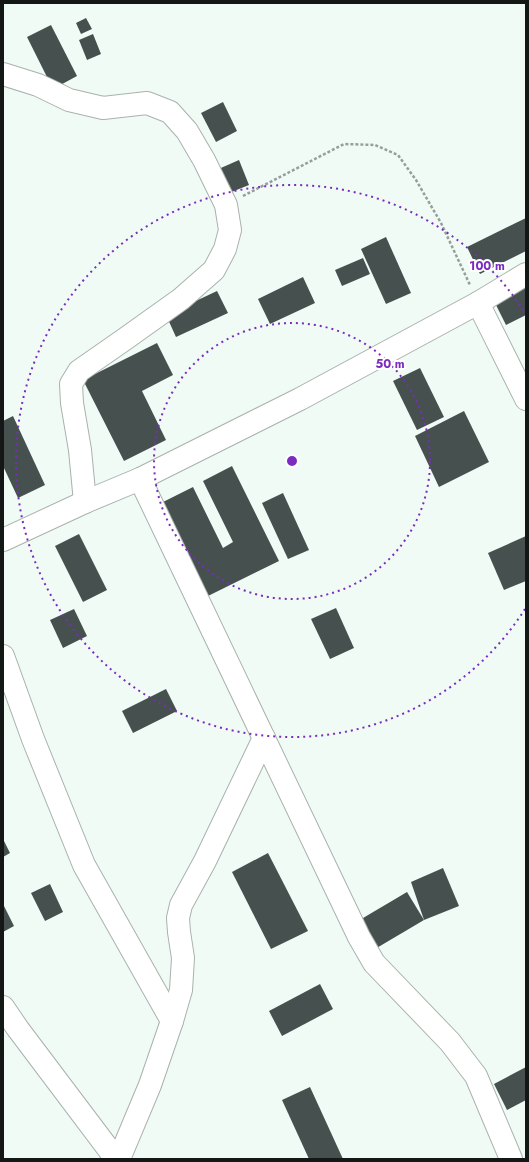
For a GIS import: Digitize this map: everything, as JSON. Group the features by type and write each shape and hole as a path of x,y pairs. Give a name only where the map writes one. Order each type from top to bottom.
{"street":[{"path":"3,74 38,85 68,100 103,108 147,103 170,112 187,132 204,160 226,206 230,230 224,249 214,270 181,299 79,371 71,384 72,403 80,450 85,502"},
{"path":"3,540 85,502 140,479 300,399 478,303 526,274"},
{"path":"478,303 526,399"},
{"path":"140,479 362,944 374,963 450,1042 476,1076 511,1159"},
{"path":"3,656 84,865 172,1020"},
{"path":"3,1007 117,1159 150,1085 181,990 183,958 178,918 181,905 205,861 264,738"}],"path":[{"path":"226,206 344,144 375,145 398,155 416,180 441,223 478,303"}],"building":[{"path":"86,18 92,29 81,34 76,23"},
{"path":"51,25 77,76 53,89 27,37"},
{"path":"93,34 101,54 87,60 79,40"},
{"path":"223,102 237,131 216,142 201,113"},
{"path":"239,160 249,185 224,195 214,171"},
{"path":"526,218 526,251 480,274 467,247"},
{"path":"386,237 411,293 386,304 361,249"},
{"path":"363,258 370,274 342,286 335,270"},
{"path":"303,277 315,303 270,324 258,299"},
{"path":"526,282 526,315 506,325 493,299"},
{"path":"217,291 228,313 176,337 166,315"},
{"path":"157,343 173,375 142,391 166,440 124,461 83,380"},
{"path":"420,368 444,417 417,430 393,381"},
{"path":"464,411 489,462 439,487 415,436"},
{"path":"13,416 45,485 18,498 3,466 3,421"},
{"path":"232,466 279,561 208,596 163,502 193,487 223,548 233,542 203,481"},
{"path":"283,493 309,550 288,559 262,503"},
{"path":"79,534 107,590 83,602 55,546"},
{"path":"526,536 526,581 504,590 488,553"},
{"path":"336,608 354,648 330,659 311,619"},
{"path":"74,609 87,636 63,648 50,620"},
{"path":"166,689 177,711 133,733 122,711"},
{"path":"3,839 10,853 3,857"},
{"path":"268,853 308,931 271,949 232,872"},
{"path":"443,868 459,906 424,920 411,882"},
{"path":"50,884 63,912 45,921 31,893"},
{"path":"407,892 424,920 375,949 358,921"},
{"path":"3,904 14,926 3,932"},
{"path":"320,984 333,1009 282,1036 269,1011"},
{"path":"526,1067 526,1100 507,1110 494,1084"},
{"path":"310,1087 343,1159 309,1159 282,1100"}]}
